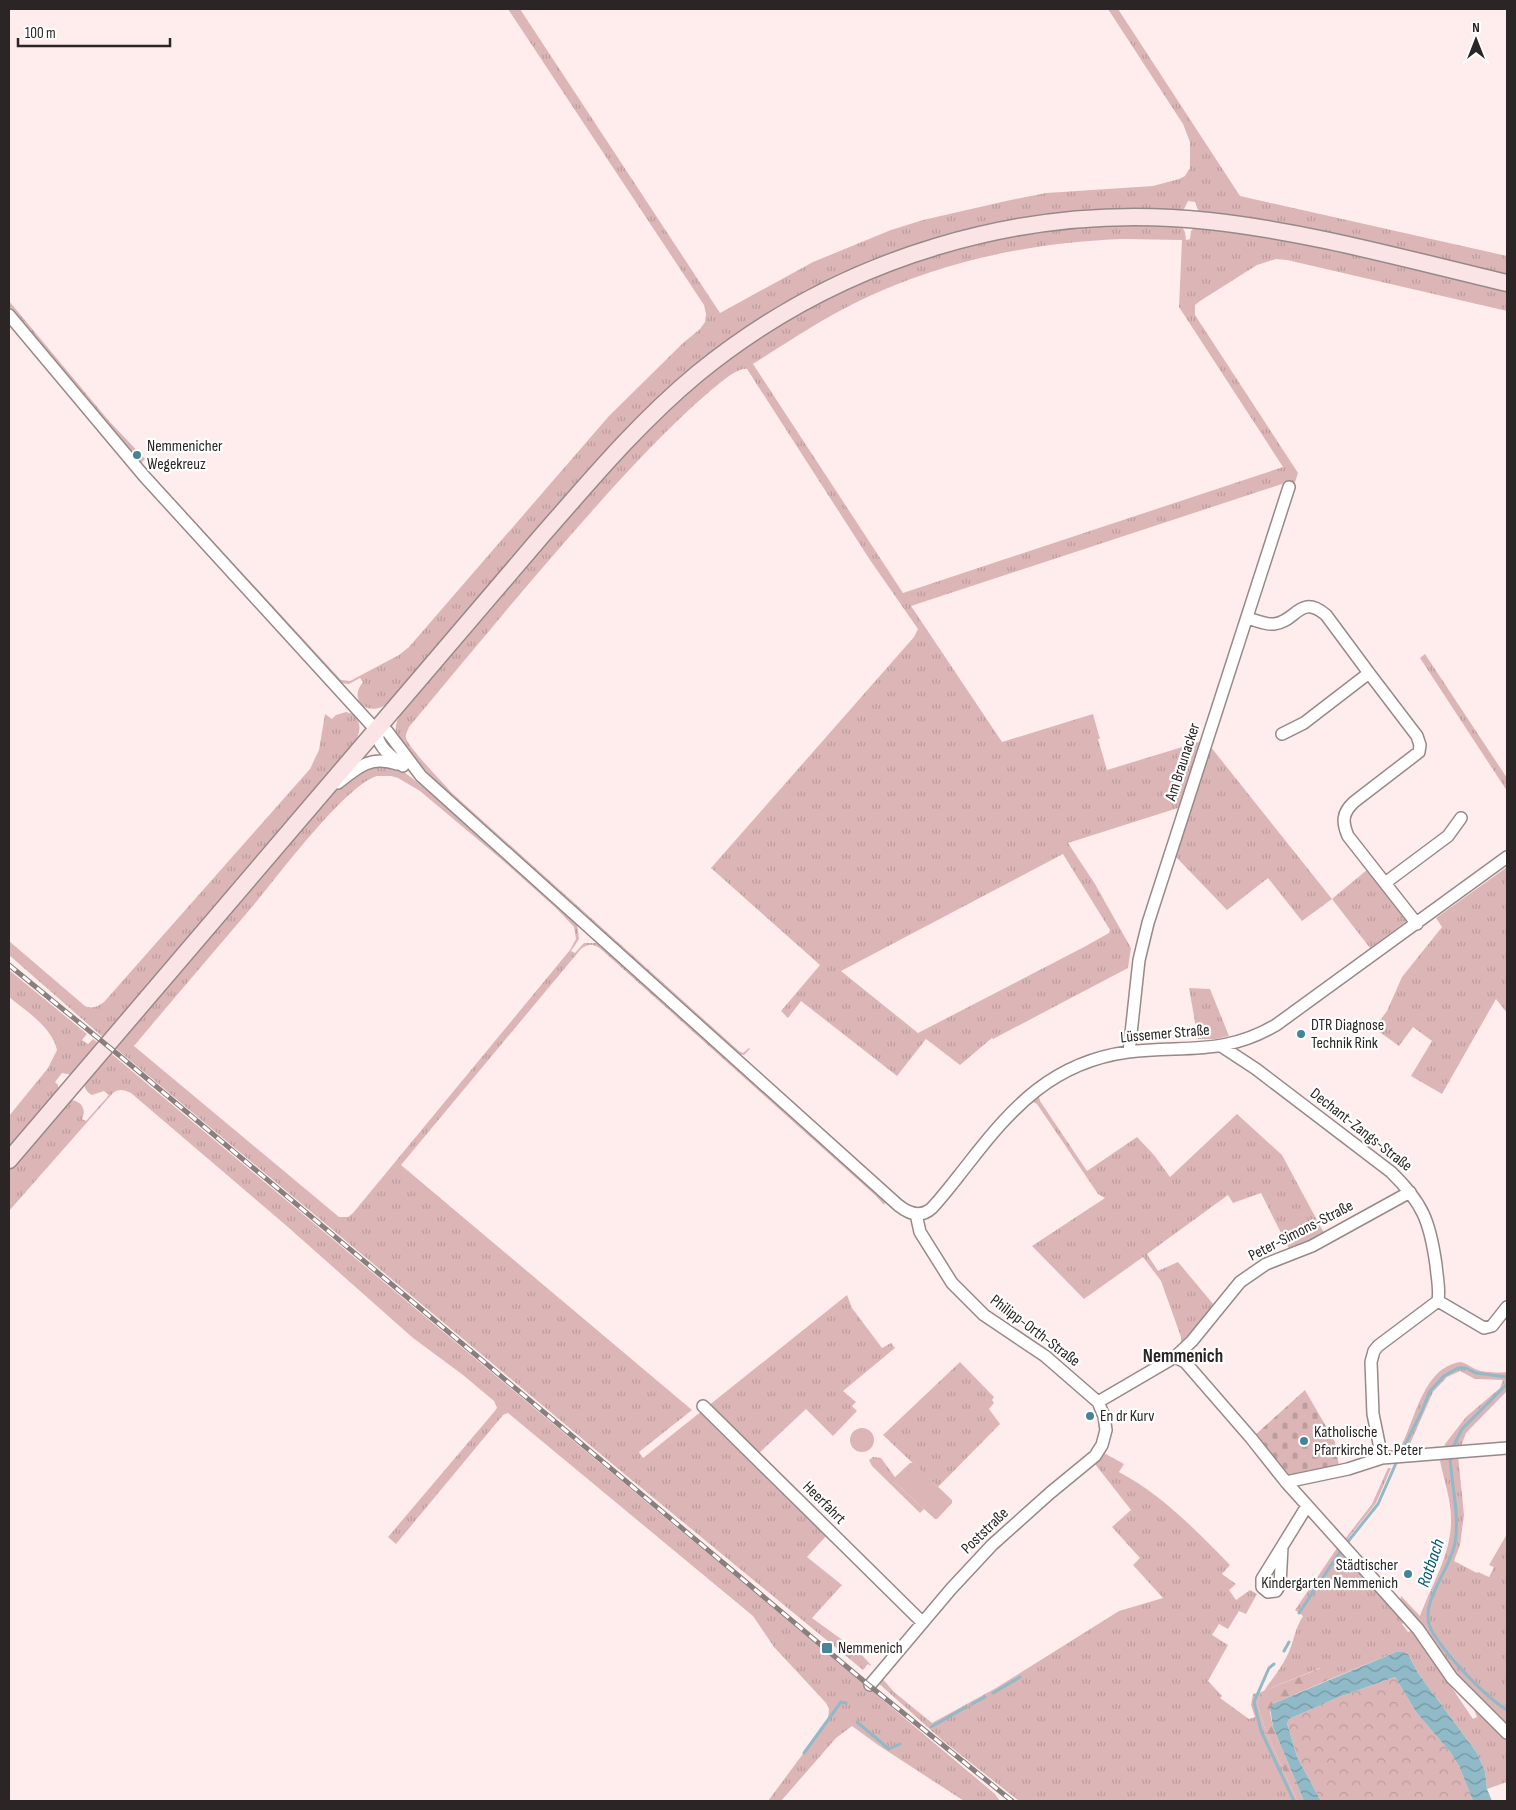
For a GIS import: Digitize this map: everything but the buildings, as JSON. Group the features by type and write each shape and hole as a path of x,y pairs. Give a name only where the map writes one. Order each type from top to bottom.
{"street":[{"path":"9,1160 582,490 656,411 698,374 758,330 804,301 869,270 930,248 990,232 1072,220 1137,217 1208,221 1291,234 1507,283"},
{"path":"9,315 144,476 376,730 377,741 383,749 403,766 421,776"},
{"name":"Am Braunacker","path":"1129,1052 1138,960 1148,923 1289,487"},
{"path":"1247,618 1272,624 1279,623 1300,608 1307,607 1318,610 1326,615 1417,736 1420,750 1354,802 1346,809 1343,817 1348,836 1416,924"},
{"path":"1282,734 1304,724 1369,673"},
{"path":"376,730 387,731 421,776 898,1205 908,1212 916,1214"},
{"path":"318,798 366,763 386,761 403,766"},
{"path":"1385,883 1448,836 1461,818"},
{"name":"Lüssemer Straße","path":"916,1214 926,1213 932,1208 1008,1115 1032,1093 1051,1080 1079,1065 1129,1052 1221,1046 1246,1040 1276,1025 1507,857"},
{"name":"Dechant-Zangs-Straße","path":"1221,1046 1256,1069 1383,1166 1410,1192 1419,1204 1430,1231 1439,1288 1438,1301"},
{"name":"Peter-Simons-Straße","path":"1175,1357 1192,1341 1240,1282 1266,1264 1312,1246 1410,1192"},
{"name":"Philipp-Orth-Straße","path":"916,1214 920,1232 952,1283 984,1315 1045,1356 1098,1402"},
{"path":"1382,1458 1373,1414 1371,1362 1372,1354 1378,1346 1438,1301 1484,1328 1492,1326 1507,1306"},
{"path":"1098,1402 1175,1357 1189,1365 1286,1482 1418,1630 1452,1678 1507,1733"},
{"name":"Poststraße","path":"870,1685 950,1589 1004,1533 1097,1454 1104,1440 1106,1425 1098,1402"},
{"name":"Heerfahrt","path":"703,1406 922,1622"},
{"path":"1286,1482 1348,1469 1382,1458 1507,1448"},
{"path":"1282,1547 1308,1506"}],"green space":[{"path":"508,9 520,9 720,313 813,262 891,230 923,220 1046,193 1153,186 1185,176 1190,168 1190,142 1183,124 1108,9 1118,9 1240,196 1507,256 1507,277 1199,213 1195,202 1188,201 1184,209 1178,212 959,234 713,355 390,702 375,709 368,708 359,701 359,689 363,682 360,678 349,684 340,683 332,691 136,474 9,321 9,301 109,421 145,459 141,463 341,680 350,681 399,655 409,647 609,416 683,343 700,329 705,322 704,305"},
{"path":"1107,223 1182,227 1186,240 1190,239 1191,231 1195,227 1250,232 1507,288 1507,311 1287,260 1276,259 1257,265 1195,305 1195,315 1298,473 1293,488 1285,483 911,606 1002,742 1093,714 1107,770 1202,741 1181,807 1068,843 1095,884 1131,948 1128,968 992,1038 960,1065 926,1039 897,1076 801,1001 788,1018 781,1011 820,965 711,868 914,637 918,629 870,560 747,369 738,371 722,382 672,426 620,480 529,583 409,727 406,737 408,743 419,757 452,793 739,1051 743,1053 750,1049 744,1055 739,1054 440,785 402,744 396,732 397,722 399,716 639,435 725,359 837,290 962,244","holes":["1123,239 1182,240 1179,307 1283,467 903,593 753,364 833,314 892,286 924,274 956,264 1022,249 1056,244","1063,854 1110,930 1109,933 1084,947 918,1033 841,971"]},
{"path":"1425,654 1507,778 1507,791 1420,658"},
{"path":"346,712 353,714 359,725 358,736 354,744 105,1039 9,955 9,941 85,1006 95,1007 104,1002 310,769 319,750 325,714 332,719 336,715"},
{"path":"1210,746 1332,899 1302,921 1268,878 1227,910 1176,857 1174,851"},
{"path":"375,765 400,769 412,778 452,811 577,923 579,939 571,951 575,953 584,943 599,943 874,1190 885,1202 884,1205 603,951 592,945 580,950 401,1165 692,1410 639,1452 643,1458 847,1295 852,1308 882,1348 891,1343 895,1348 843,1391 856,1402 852,1406 857,1411 833,1436 806,1409 758,1454 827,1535 807,1557 842,1585 812,1618 859,1652 871,1665 868,1664 863,1670 622,1472 113,1046 326,799 358,772","holes":["377,776 391,776 420,791 501,859 557,909 574,927 576,939 570,950 353,1213 348,1217 339,1217 134,1046 297,851 332,812 364,783"]},
{"path":"1507,867 1507,1013 1496,999 1442,1094 1411,1076 1432,1041 1413,1027 1399,1046 1374,1028 1387,1011 1402,977 1442,927 1436,918"},
{"path":"1368,869 1408,920 1370,948 1332,899"},
{"path":"9,970 87,1034 82,1040 88,1044 93,1039 100,1044 72,1075 62,1073 55,1082 58,1085 58,1091 9,1152 9,1116 48,1068 57,1050 50,1034 44,1027 9,997"},
{"path":"1189,988 1210,989 1229,1036 1216,1039 1198,1039"},
{"path":"108,1051 995,1794 1000,1801 964,1801 852,1726 836,1738 781,1801 768,1801 828,1720 829,1709 826,1703 774,1647 753,1616 508,1413 503,1415 396,1544 388,1537 494,1412 497,1408 494,1401 413,1338 289,1228 131,1093 126,1091 121,1090 112,1094 9,1211 9,1167 71,1100 78,1102 82,1106 84,1112 82,1119 86,1121 109,1095 104,1091 92,1095 84,1085 84,1081"},
{"path":"1039,1097 1087,1171 1137,1137 1154,1155 1170,1177 1237,1114 1282,1155 1325,1235 1290,1251 1261,1193 1233,1203 1228,1195 1147,1254 1158,1271 1178,1262 1214,1305 1181,1344 1181,1337 1161,1281 1143,1257 1084,1299 1032,1246 1105,1198 1098,1194 1037,1104 1033,1102"},
{"path":"960,1362 994,1397 992,1400 994,1403 989,1409 1000,1424 938,1487 883,1435"},
{"path":"1461,1362 1483,1371 1507,1372 1507,1391 1466,1433 1461,1446 1444,1447 1466,1417 1500,1388 1503,1380 1475,1379 1460,1371 1447,1377 1433,1392 1406,1453 1397,1454 1428,1386 1437,1374 1448,1366"},
{"path":"1305,1390 1335,1442 1339,1466 1288,1475 1254,1436"},
{"path":"862,1428 867,1429 873,1435 873,1445 867,1451 862,1452 857,1451 851,1445 850,1440 851,1435 857,1429"},
{"path":"1104,1453 1124,1464 1119,1472 1164,1502 1230,1565 1222,1574 1236,1584 1229,1590 1236,1600 1250,1590 1257,1594 1246,1614 1239,1611 1228,1629 1219,1624 1212,1635 1228,1645 1208,1681 1222,1696 1220,1698 1249,1719 1255,1717 1251,1705 1253,1694 1261,1692 1257,1703 1265,1729 1297,1801 1019,1801 942,1740 876,1681 881,1677 894,1692 932,1723 996,1688 1119,1611 1163,1598 1133,1565 1140,1558 1112,1527 1131,1510 1095,1464"},
{"path":"1458,1455 1464,1515 1460,1545 1454,1561 1489,1577 1494,1567 1489,1565 1507,1534 1507,1729 1463,1686 1400,1602 1401,1596 1420,1616 1445,1556 1450,1531 1451,1511 1440,1461 1443,1457"},
{"path":"873,1457 881,1458 895,1477 894,1482 924,1509 920,1513 872,1466 869,1460"},
{"path":"910,1463 913,1463 952,1500 952,1503 937,1519 894,1482 893,1479"},
{"path":"1388,1468 1391,1468 1376,1503 1346,1541 1345,1539 1372,1504"},
{"path":"1337,1548 1405,1622 1402,1624 1408,1632 1413,1630 1473,1719 1477,1717 1472,1704 1507,1738 1507,1782 1487,1789 1485,1771 1477,1753 1418,1673 1408,1654 1396,1652 1326,1681 1320,1668 1264,1691 1286,1659 1303,1616 1295,1610"},
{"path":"1321,1668 1326,1681 1275,1703 1270,1712 1273,1727 1304,1801 1297,1801 1265,1729 1257,1703 1261,1692"},
{"path":"1395,1677 1416,1712 1450,1752 1459,1766 1473,1801 1321,1801 1297,1757 1287,1723 1289,1719 1339,1697"}],"water":[{"path":"1396,1652 1408,1654 1418,1673 1477,1753 1485,1771 1487,1789 1492,1801 1473,1801 1459,1766 1450,1752 1416,1712 1395,1677 1339,1697 1289,1719 1287,1723 1297,1757 1321,1801 1304,1801 1273,1727 1270,1707 1275,1703"}],"waterway":[{"path":"1401,1453 1430,1391 1444,1376 1458,1368 1466,1368 1476,1373 1507,1377"},
{"name":"Rotbach","path":"1452,1449 1462,1429 1507,1384"},
{"name":"Rotbach","path":"1450,1455 1456,1510 1455,1543 1450,1559 1431,1599 1428,1610 1429,1624 1439,1642 1457,1664 1477,1686 1507,1710"},
{"path":"1346,1544 1378,1504 1397,1461"},
{"path":"1299,1613 1342,1549"},
{"path":"1284,1651 1289,1642"},
{"path":"1274,1664 1269,1668 1254,1702 1261,1731 1294,1801"},
{"path":"993,1693 1020,1677"},
{"path":"972,1704 985,1697"},
{"path":"804,1753 841,1702 846,1703"},
{"path":"931,1727 966,1707"},
{"path":"857,1722 889,1749 900,1744"}],"railway":[{"path":"9,965 120,1056 865,1682 1012,1801"}],"place":[{"name":"Nemmenicher Wegekreuz","path":"137,455"},
{"name":"DTR Diagnose Technik Rink","path":"1301,1034"},
{"name":"En dr Kurv","path":"1090,1416"},
{"name":"Katholische Pfarrkirche St. Peter","path":"1304,1441"},
{"name":"Städtischer Kindergarten Nemmenich","path":"1408,1574"},
{"name":"Nemmenich","path":"827,1648"}],"district":[{"name":"Nemmenich","path":"1183,1356"}]}
